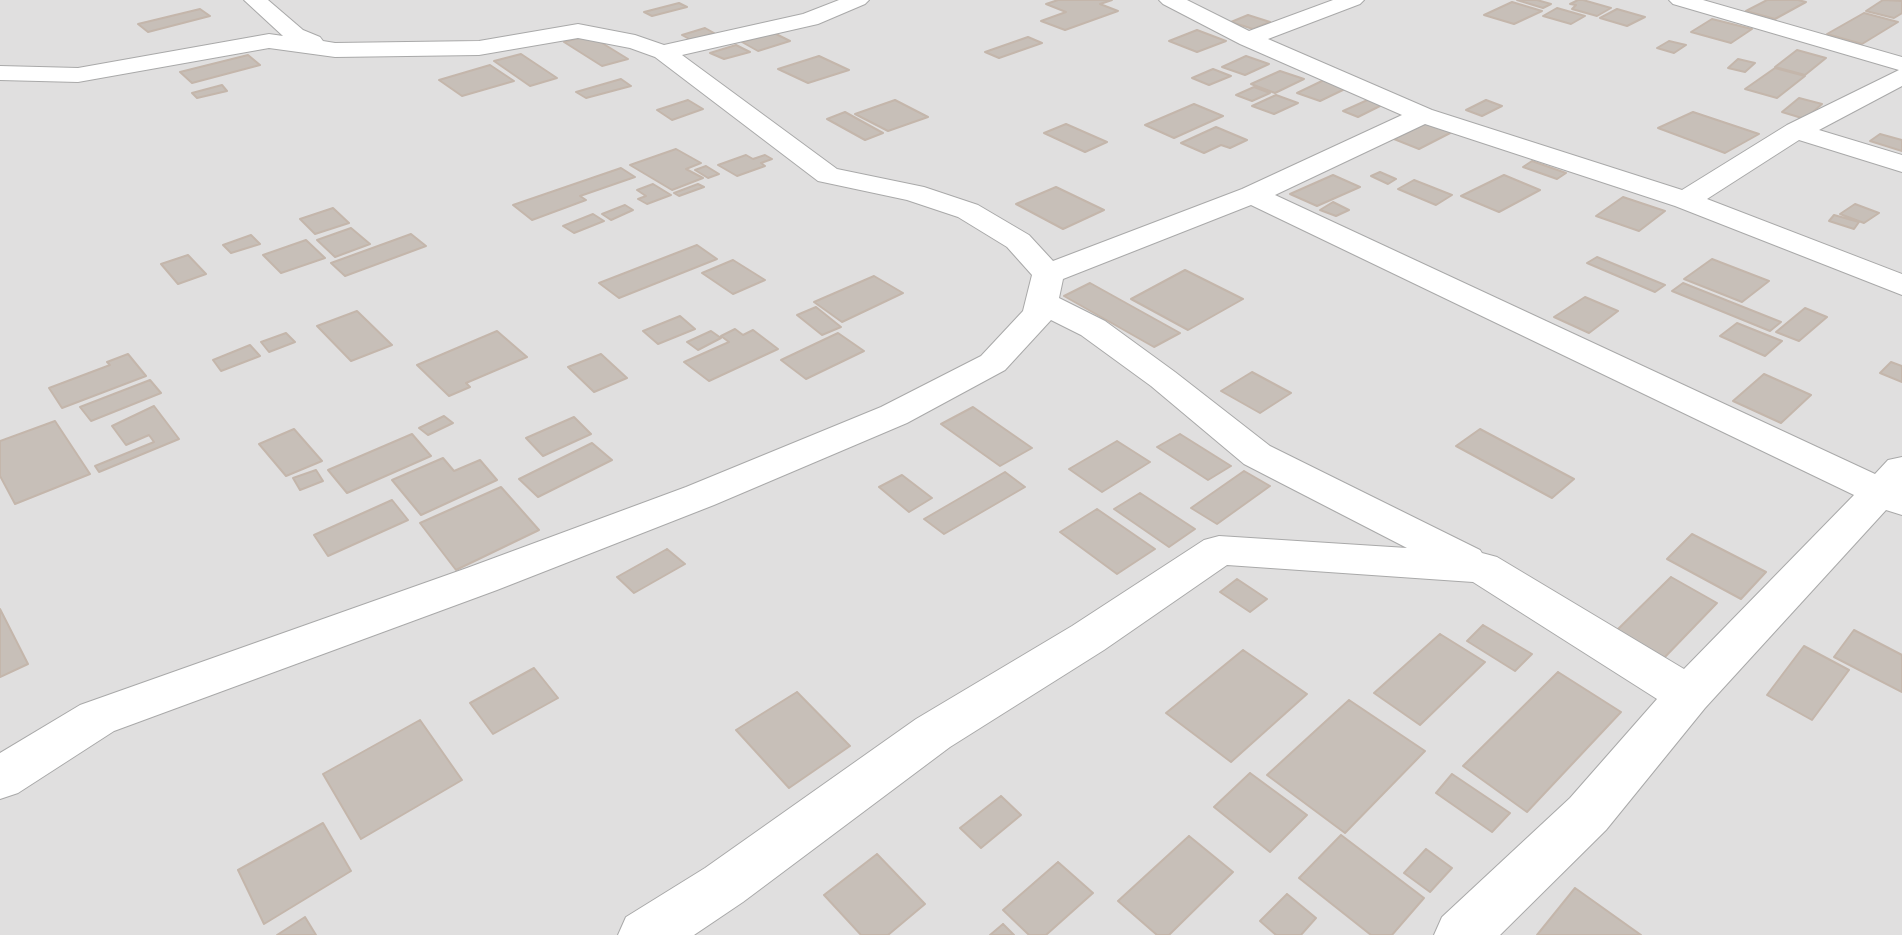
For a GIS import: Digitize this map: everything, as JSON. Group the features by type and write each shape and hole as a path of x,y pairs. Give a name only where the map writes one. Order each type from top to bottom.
{"street":[{"path":"255,0 295,36 335,50"},
{"path":"663,52 810,19 858,0"},
{"path":"1170,0 1248,39 1423,115 1685,200 1902,285"},
{"path":"1248,39 1353,0"},
{"path":"1680,0 1902,64"},
{"path":"0,73 78,75 269,41 335,50 478,48 578,31 635,41 663,52 828,176 914,193 968,211 1018,240 1045,288 1256,454 1482,568 1688,695"},
{"path":"1685,200 1796,131 1902,77"},
{"path":"1045,288 1423,115"},
{"path":"1796,131 1902,164"},
{"path":"1252,195 1895,488 1688,695 1588,814 1462,935"},
{"path":"0,778 97,718 482,579 700,496 894,415 993,363 1039,314 1045,288"},
{"path":"646,935 724,885 933,733 1088,638 1219,550 1482,568"}],"shaded area":[{"path":"0,0 1902,0 1902,935 0,935"}],"building":[{"path":"1058,0 1112,0 1100,4 1118,11 1065,30 1041,21 1066,12 1046,4"},
{"path":"1517,0 1537,0 1551,4 1543,8"},
{"path":"1578,0 1611,8 1597,16 1572,9 1576,5 1570,4"},
{"path":"1767,0 1806,2 1775,19 1746,11"},
{"path":"1883,0 1902,1 1902,13 1894,18 1866,11"},
{"path":"1512,2 1542,11 1514,24 1484,15"},
{"path":"679,3 687,7 652,16 644,12"},
{"path":"1557,8 1585,16 1571,24 1543,16"},
{"path":"200,9 210,16 148,32 138,24"},
{"path":"1617,9 1645,17 1627,26 1600,18"},
{"path":"1864,13 1898,22 1862,44 1827,34"},
{"path":"1248,15 1270,22 1253,29 1231,22"},
{"path":"1712,19 1752,29 1731,43 1691,32"},
{"path":"705,28 714,33 691,40 682,35"},
{"path":"1197,30 1226,41 1197,52 1169,41"},
{"path":"774,33 790,41 758,51 742,42"},
{"path":"589,35 628,59 602,66 564,42"},
{"path":"1028,37 1042,43 999,58 985,52"},
{"path":"1669,41 1686,45 1674,53 1657,48"},
{"path":"736,45 750,52 724,59 710,53"},
{"path":"1797,50 1826,58 1805,75 1775,67"},
{"path":"521,54 557,78 530,86 494,61"},
{"path":"248,55 260,65 192,83 180,72"},
{"path":"819,56 849,70 808,83 778,69"},
{"path":"1246,56 1269,64 1245,75 1222,67"},
{"path":"1738,59 1755,63 1745,72 1728,68"},
{"path":"490,65 514,81 462,96 439,80"},
{"path":"1775,68 1805,76 1777,98 1745,89"},
{"path":"1213,69 1231,76 1209,85 1192,78"},
{"path":"1280,71 1304,79 1275,93 1251,84"},
{"path":"621,79 631,86 586,98 576,92"},
{"path":"1324,80 1347,88 1320,101 1297,93"},
{"path":"222,85 227,91 197,98 192,93"},
{"path":"1254,87 1270,93 1252,101 1236,95"},
{"path":"1276,95 1298,103 1274,114 1252,106"},
{"path":"1372,98 1386,103 1358,117 1343,111"},
{"path":"1799,98 1822,104 1805,119 1782,112"},
{"path":"688,100 703,109 672,120 657,110"},
{"path":"895,100 928,117 888,131 855,114"},
{"path":"1486,100 1502,106 1482,116 1466,110"},
{"path":"1194,104 1223,116 1174,138 1145,125"},
{"path":"845,112 883,133 865,140 827,119"},
{"path":"1693,112 1759,134 1725,153 1658,128"},
{"path":"1431,121 1456,130 1419,149 1394,139"},
{"path":"1066,124 1107,142 1085,152 1044,133"},
{"path":"1216,127 1247,140 1230,148 1221,145 1204,153 1181,143"},
{"path":"1880,134 1902,140 1902,151 1870,141"},
{"path":"676,149 701,163 686,169 703,178 672,190 630,165"},
{"path":"746,155 753,159 765,155 772,159 761,163 765,166 737,176 718,165"},
{"path":"1532,161 1566,173 1557,179 1523,167"},
{"path":"706,166 719,174 708,178 695,170"},
{"path":"621,168 635,177 580,196 586,200 532,220 513,205"},
{"path":"1380,172 1396,179 1388,184 1371,176"},
{"path":"1333,175 1360,187 1317,206 1290,194"},
{"path":"1504,175 1540,190 1499,212 1461,196"},
{"path":"1414,180 1452,195 1436,205 1398,189"},
{"path":"653,184 671,195 647,204 638,199 646,196 637,190"},
{"path":"698,184 704,187 679,196 674,193"},
{"path":"1056,187 1104,210 1063,229 1016,204"},
{"path":"1623,197 1665,211 1639,231 1596,216"},
{"path":"1333,202 1349,210 1336,216 1320,210"},
{"path":"1855,204 1879,213 1864,223 1840,214"},
{"path":"625,205 633,210 611,220 602,214"},
{"path":"333,208 349,223 315,234 300,219"},
{"path":"593,214 604,221 574,233 563,226"},
{"path":"1834,215 1859,222 1854,229 1829,221"},
{"path":"351,228 370,244 335,257 317,240"},
{"path":"411,234 426,246 345,276 331,263"},
{"path":"251,235 260,244 231,253 223,245"},
{"path":"306,240 325,258 281,273 263,255"},
{"path":"697,245 717,259 619,298 599,283"},
{"path":"188,255 206,274 178,284 161,264"},
{"path":"1597,257 1665,285 1655,292 1587,263"},
{"path":"1712,259 1769,281 1742,302 1684,279"},
{"path":"733,260 765,280 733,294 702,273"},
{"path":"1185,270 1243,299 1188,330 1131,299"},
{"path":"874,276 903,293 842,322 814,302"},
{"path":"1090,283 1180,333 1154,347 1064,296"},
{"path":"1683,283 1781,322 1770,331 1672,291"},
{"path":"1585,297 1618,311 1589,333 1554,317"},
{"path":"816,307 841,327 822,335 797,315"},
{"path":"1805,308 1827,317 1799,341 1776,332"},
{"path":"357,311 392,345 351,361 317,326"},
{"path":"680,316 695,329 658,344 643,331"},
{"path":"1737,323 1782,341 1765,356 1720,336"},
{"path":"735,329 743,335 753,330 778,349 709,381 684,362 729,342 721,336"},
{"path":"497,331 527,357 466,383 470,387 449,396 417,365"},
{"path":"711,331 721,338 698,350 687,342"},
{"path":"286,333 295,342 269,352 261,342"},
{"path":"838,333 864,351 806,379 781,360"},
{"path":"250,345 260,356 221,371 213,360"},
{"path":"128,354 146,376 62,408 49,388 110,365 107,362"},
{"path":"601,354 627,378 594,392 568,367"},
{"path":"1891,362 1902,366 1902,382 1880,373"},
{"path":"1252,372 1291,393 1260,413 1221,391"},
{"path":"1764,374 1811,395 1781,423 1733,401"},
{"path":"150,380 161,393 91,421 80,407"},
{"path":"154,406 179,439 99,472 95,466 154,442 149,435 126,445 112,426"},
{"path":"973,407 1032,448 1000,466 941,424"},
{"path":"444,416 453,423 428,435 419,428"},
{"path":"574,417 591,434 543,456 526,438"},
{"path":"55,421 90,474 15,504 0,476 0,441"},
{"path":"294,429 322,461 286,476 259,444"},
{"path":"1480,429 1574,479 1552,498 1456,446"},
{"path":"412,434 431,456 347,493 328,470"},
{"path":"1180,434 1231,466 1208,480 1157,447"},
{"path":"1117,441 1150,462 1102,492 1069,469"},
{"path":"592,443 612,460 538,497 519,479"},
{"path":"443,458 454,471 480,460 497,480 421,515 392,480"},
{"path":"316,470 323,481 300,490 293,478"},
{"path":"1244,471 1270,486 1217,524 1191,508"},
{"path":"1005,472 1025,487 944,534 924,519"},
{"path":"902,475 932,498 909,512 879,487"},
{"path":"501,487 539,530 456,570 420,523"},
{"path":"1140,493 1195,529 1169,547 1114,509"},
{"path":"392,500 408,520 328,556 314,535"},
{"path":"1097,509 1155,549 1117,574 1060,532"},
{"path":"1692,534 1766,572 1741,599 1667,559"},
{"path":"667,549 685,564 634,593 617,577"},
{"path":"1671,577 1717,603 1664,658 1616,631"},
{"path":"1237,579 1267,599 1250,612 1220,592"},
{"path":"0,609 28,664 0,677"},
{"path":"1483,625 1532,654 1515,671 1467,641"},
{"path":"1854,630 1902,655 1902,692 1834,657"},
{"path":"1440,634 1485,662 1420,725 1374,693"},
{"path":"1804,646 1849,670 1812,720 1767,695"},
{"path":"1243,650 1307,694 1231,762 1166,713"},
{"path":"534,668 558,698 493,734 470,703"},
{"path":"1558,672 1621,712 1527,812 1463,766"},
{"path":"797,692 850,746 789,788 736,730"},
{"path":"1349,700 1425,751 1345,833 1267,775"},
{"path":"420,720 462,780 361,839 323,774"},
{"path":"1250,773 1307,815 1270,852 1214,807"},
{"path":"1452,774 1510,813 1492,832 1436,793"},
{"path":"1001,796 1021,815 981,848 960,828"},
{"path":"323,823 351,871 264,924 238,870"},
{"path":"1341,835 1424,898 1392,935 1371,935 1299,878"},
{"path":"1189,836 1233,872 1169,935 1157,935 1118,901"},
{"path":"1426,849 1452,868 1430,892 1404,873"},
{"path":"877,854 925,904 888,935 861,935 824,895"},
{"path":"1058,862 1093,893 1046,935 1029,935 1003,910"},
{"path":"1575,888 1641,935 1537,935"},
{"path":"1287,894 1316,918 1301,935 1276,935 1260,921"},
{"path":"305,917 316,935 277,935"},
{"path":"1003,924 1014,935 990,935"}]}
